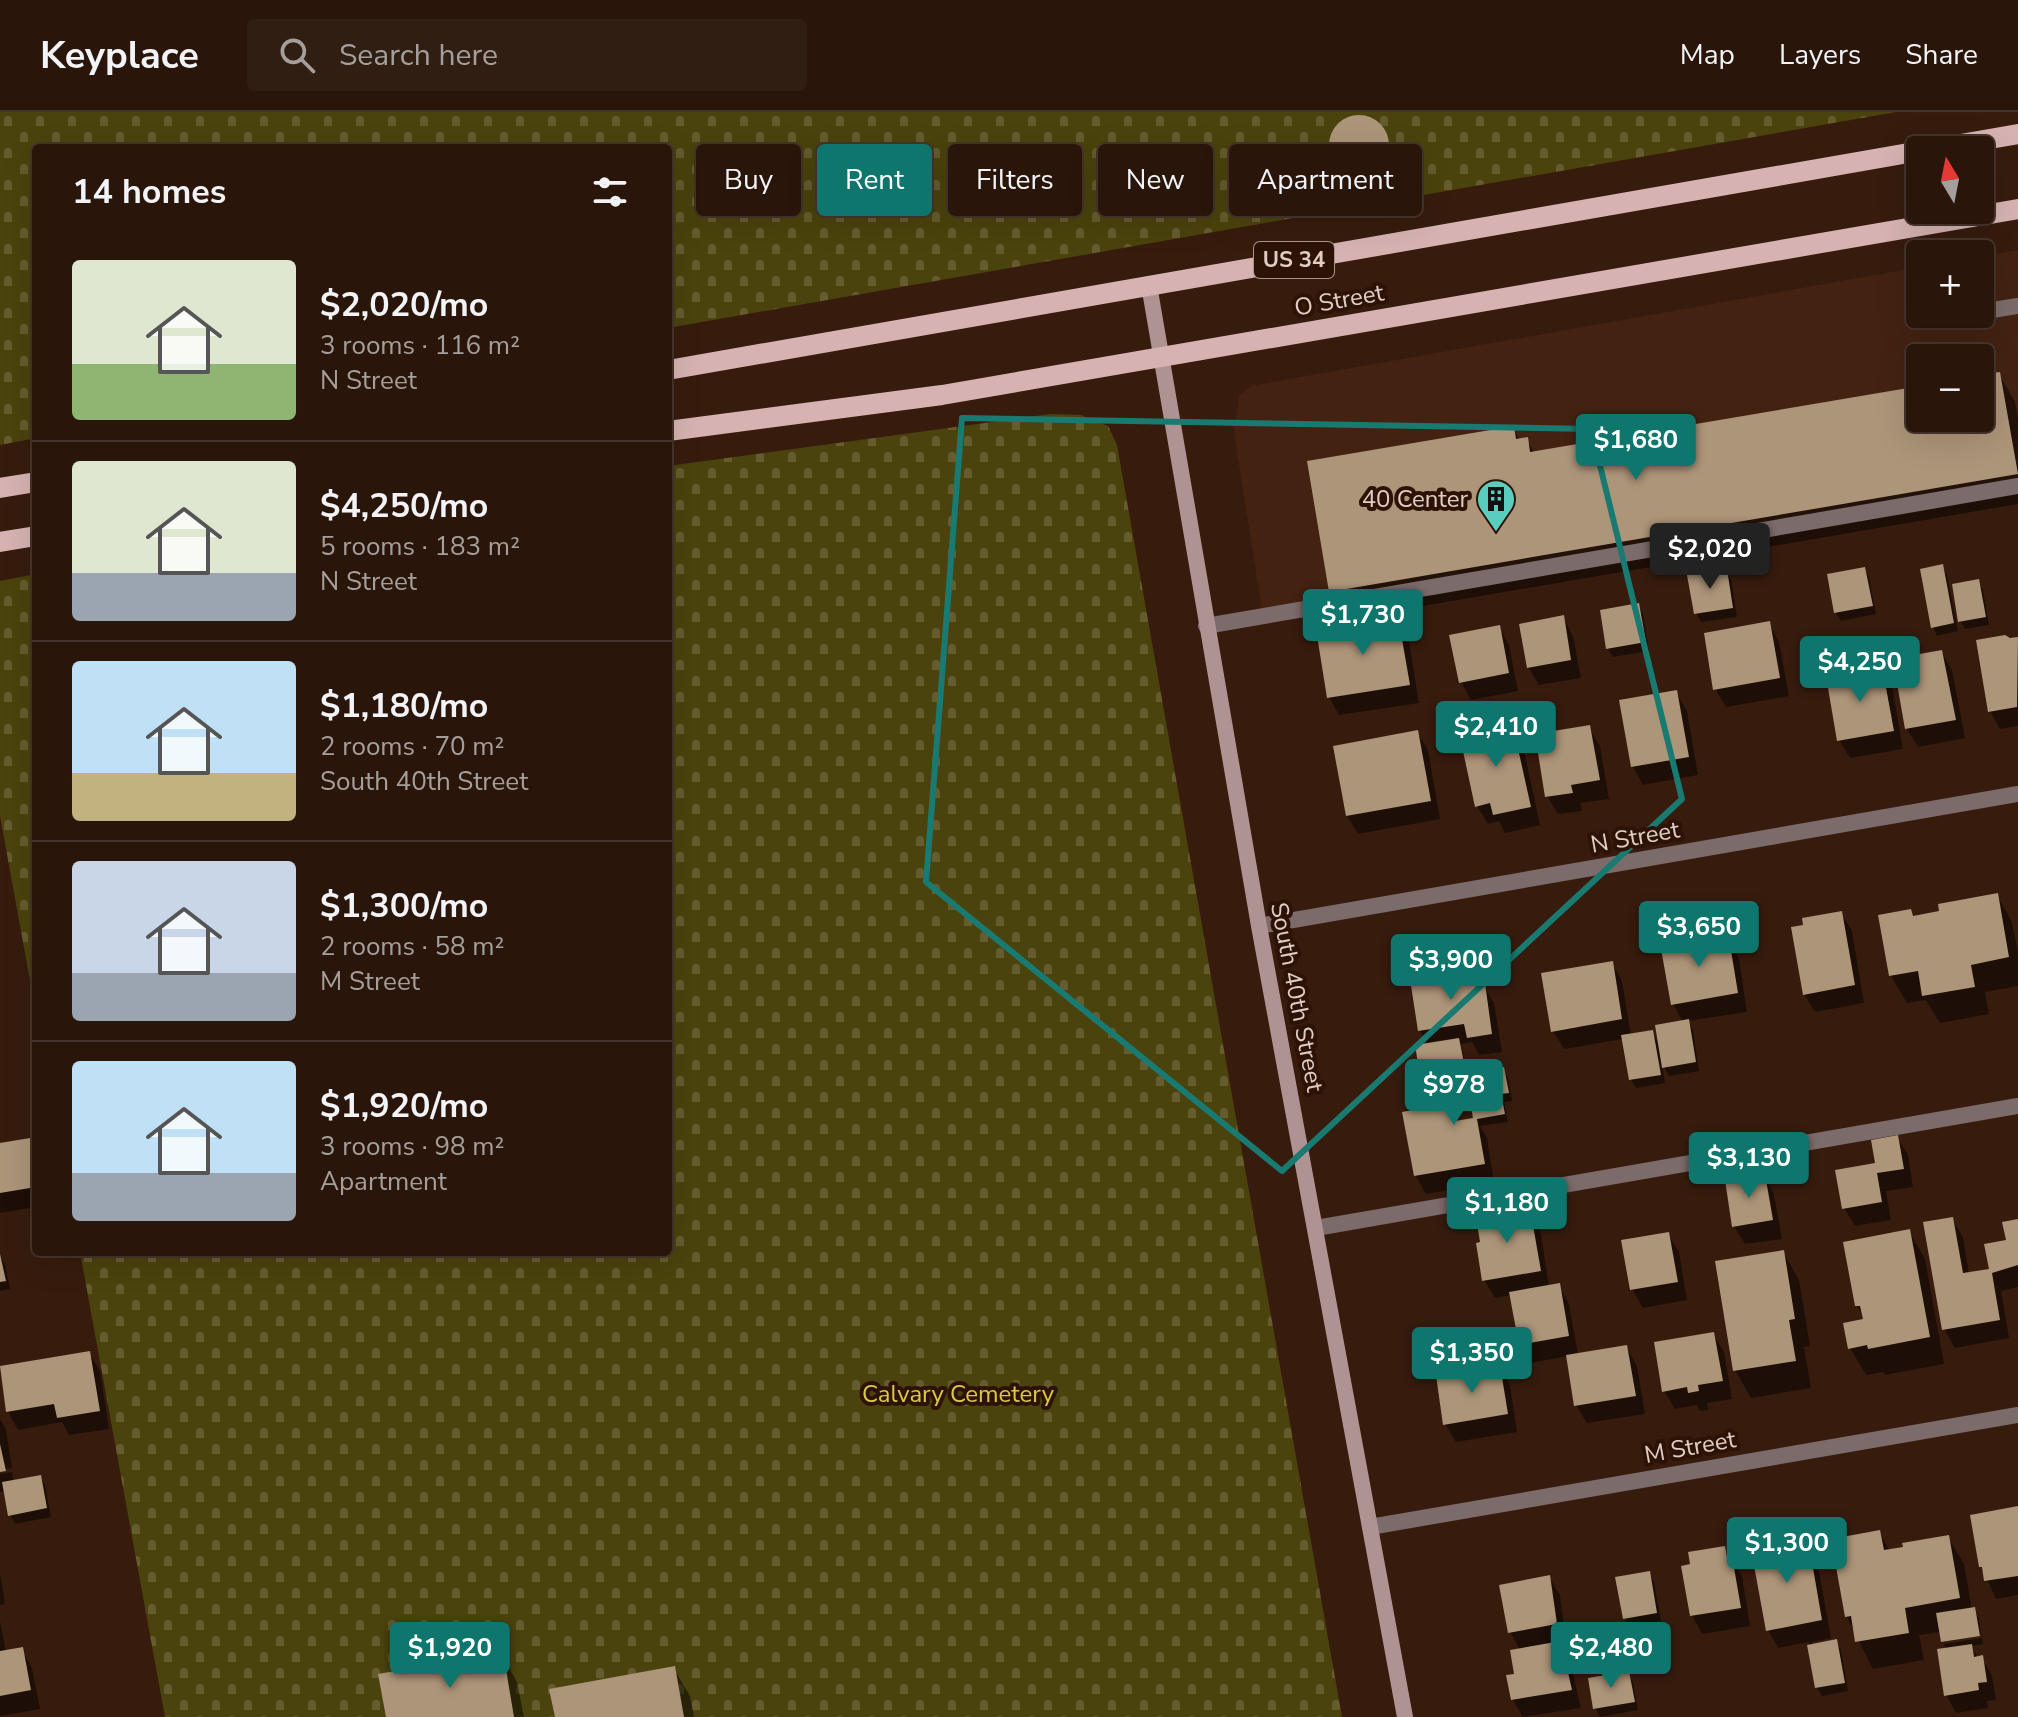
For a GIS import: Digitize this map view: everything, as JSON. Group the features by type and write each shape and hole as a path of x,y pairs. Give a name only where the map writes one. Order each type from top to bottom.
{"main road":[{"name":"O Street","path":"1994,138 2018,134"},
{"name":"O Street","path":"672,369 1906,153"},
{"name":"O Street","path":"672,430 942,395 2018,209"},
{"name":"South 40th Street","path":"1149,285 1259,926 1405,1717"},
{"path":"0,488 32,483"},
{"path":"0,542 32,537"}],"street":[{"path":"1994,310 2018,306"},
{"path":"1206,626 2018,486"},
{"name":"N Street","path":"1259,926 2018,794"},
{"path":"1316,1228 2018,1106"},
{"name":"M Street","path":"1370,1527 2018,1415"}],"highlighted area":[{"path":"962,418 1591,429 1682,799 1282,1171 926,882"}],"shaded area":[{"path":"2018,250 2018,486 1263,616 1234,433 1239,396 1251,386 1906,269 1906,328 1994,328 1994,254"}],"green space":[{"path":"0,112 1896,112 1422,195 1422,144 1229,144 1229,216 1305,216 672,327 672,144 32,144 32,439 0,445"},
{"name":"Calvary Cemetery","path":"1051,414 1081,415 1108,426 1117,445 1342,1717 165,1717 81,1256 672,1256 672,465"},
{"path":"32,575 32,991 0,816 0,581"}],"building":[{"path":"1359,115 1380,124 1389,144 1329,144 1338,124"},
{"name":"40 Center","path":"2000,372 2018,474 1329,592 1307,461 1514,426 1516,439 1528,437 1530,452 1906,388 1906,432 1994,432 1994,373"},
{"path":"1943,564 1954,623 1931,628 1920,569"},
{"path":"1865,567 1873,606 1834,613 1827,574"},
{"path":"1727,569 1733,608 1694,614 1687,575"},
{"path":"1979,579 1986,617 1958,622 1952,584"},
{"path":"1639,603 1646,642 1606,649 1600,610"},
{"path":"1564,615 1571,660 1527,668 1519,624"},
{"path":"1398,616 1410,685 1327,698 1316,629"},
{"path":"1770,621 1780,678 1713,690 1704,633"},
{"path":"1500,625 1509,673 1459,683 1449,635"},
{"path":"2005,635 2018,637 2017,707 1988,712 1976,640"},
{"path":"1942,650 1956,720 1905,729 1894,666 1915,663 1914,655"},
{"path":"1882,666 1894,731 1837,741 1826,676"},
{"path":"1677,690 1689,757 1631,767 1619,700"},
{"path":"1506,718 1508,727 1513,726 1531,807 1493,815 1490,803 1475,807 1460,737 1494,729 1492,721"},
{"path":"1590,725 1600,780 1571,785 1573,793 1545,797 1535,734"},
{"path":"1418,730 1431,801 1346,816 1333,746"},
{"path":"1998,893 2009,957 1971,965 1975,987 1922,996 1918,971 1889,976 1878,915 1911,909 1913,916 1939,911 1938,904"},
{"path":"1842,911 1855,985 1803,995 1791,927 1803,925 1802,918"},
{"path":"1708,936 1710,942 1729,938 1738,993 1671,1005 1660,943"},
{"path":"1613,961 1622,1019 1551,1032 1541,973"},
{"path":"1461,964 1462,972 1466,971 1468,985 1485,983 1492,1034 1467,1038 1464,1024 1418,1031 1410,979 1436,975 1435,968"},
{"path":"1689,1019 1696,1062 1662,1068 1655,1025"},
{"path":"1653,1030 1661,1075 1629,1080 1621,1035"},
{"path":"1459,1038 1465,1068 1420,1076 1415,1045"},
{"path":"1504,1067 1509,1093 1501,1094 1505,1114 1477,1119 1485,1164 1414,1176 1402,1112 1451,1103 1455,1121 1473,1118 1465,1074"},
{"path":"1898,1135 1904,1169 1877,1173 1882,1202 1842,1209 1835,1170 1875,1163 1871,1140"},
{"path":"32,1138 32,1188 0,1193 0,1143"},
{"path":"1765,1174 1773,1220 1732,1227 1725,1180"},
{"path":"1530,1208 1541,1271 1482,1281 1476,1243 1480,1242 1476,1217"},
{"path":"1953,1217 1963,1273 1989,1269 1984,1244 2006,1240 2002,1222 2018,1219 2018,1265 1992,1273 2000,1320 1942,1330 1923,1222"},
{"path":"1910,1229 1930,1337 1868,1349 1867,1345 1848,1349 1843,1323 1863,1319 1860,1306 1855,1306 1843,1242"},
{"path":"1669,1232 1678,1282 1630,1290 1621,1240"},
{"path":"1784,1250 1795,1319 1789,1320 1796,1361 1733,1371 1715,1261"},
{"path":"0,1254 6,1281 0,1282"},
{"path":"1560,1283 1569,1336 1519,1345 1509,1292"},
{"path":"1714,1332 1723,1381 1698,1385 1699,1391 1688,1393 1687,1387 1662,1392 1654,1342"},
{"path":"1627,1345 1636,1396 1574,1406 1566,1355"},
{"path":"90,1351 100,1411 57,1418 54,1404 6,1412 0,1366"},
{"path":"1500,1365 1508,1414 1443,1425 1436,1375"},
{"path":"0,1444 6,1471 0,1472"},
{"path":"41,1475 47,1508 8,1516 2,1482"},
{"path":"2018,1506 2018,1576 1984,1581 1970,1515"},
{"path":"1880,1530 1884,1550 1903,1547 1902,1543 1949,1535 1960,1598 1905,1608 1909,1633 1855,1642 1851,1616 1845,1617 1831,1539"},
{"path":"1808,1539 1822,1620 1766,1631 1751,1549"},
{"path":"1725,1546 1727,1557 1732,1556 1741,1608 1690,1616 1681,1566 1690,1564 1688,1552"},
{"path":"1650,1571 1657,1613 1623,1619 1615,1577"},
{"path":"1550,1575 1557,1624 1508,1633 1499,1585"},
{"path":"1975,1607 1980,1636 1941,1642 1936,1613"},
{"path":"1837,1639 1845,1683 1815,1688 1807,1645"},
{"path":"1561,1641 1572,1690 1511,1700 1506,1675 1514,1674 1510,1650"},
{"path":"1972,1644 1974,1657 1983,1655 1987,1682 1978,1683 1979,1690 1944,1696 1937,1649"},
{"path":"23,1647 31,1690 0,1696 0,1651"},
{"path":"503,1652 514,1717 386,1717 378,1674"},
{"path":"675,1666 684,1717 555,1717 549,1689"},
{"path":"1629,1671 1635,1702 1593,1709 1588,1678"}],"place":[{"name":"40 Center","path":"1496,533"}]}
